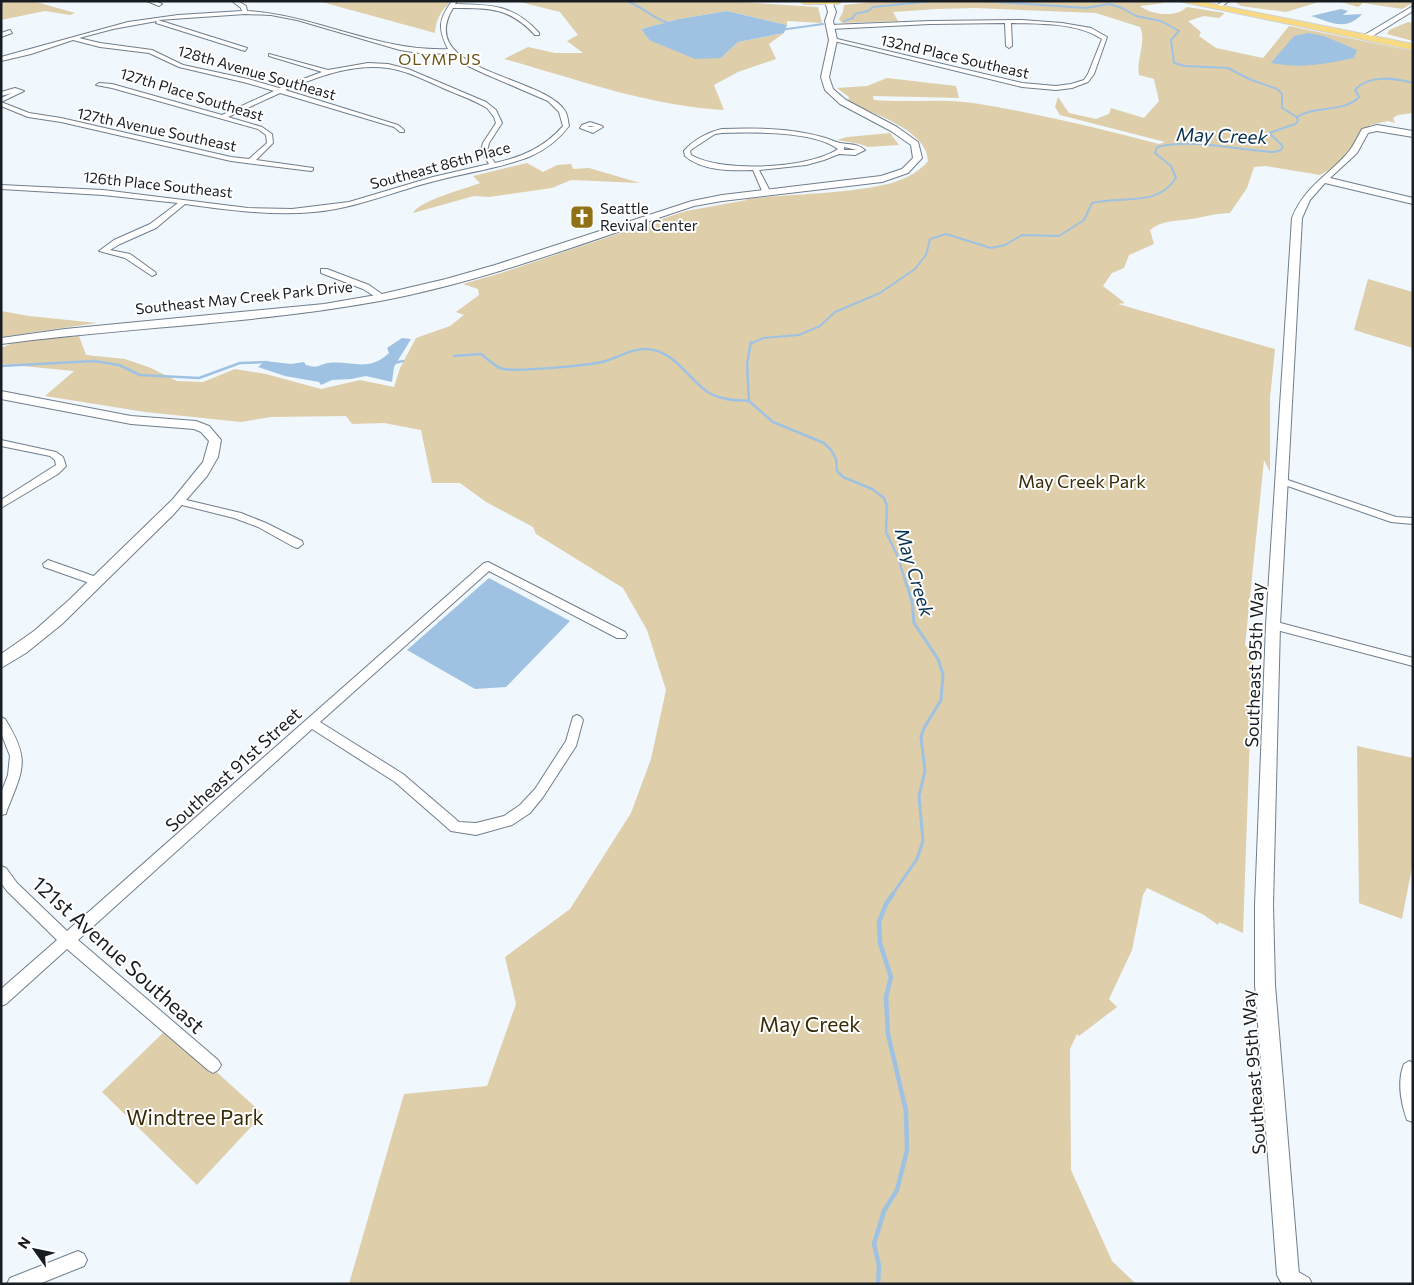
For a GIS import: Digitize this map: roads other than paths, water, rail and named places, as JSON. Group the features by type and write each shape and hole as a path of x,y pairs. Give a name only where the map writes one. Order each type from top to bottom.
{"main road":[{"path":"804,1 838,1"},
{"path":"1183,1 1220,3"},
{"path":"1198,1 1220,3 1413,45"}],"street":[{"path":"150,1 159,4"},
{"path":"234,1 244,7 245,12"},
{"name":"Southeast May Creek Park Drive","path":"1,341 65,332 324,307 382,297 440,284 499,267 692,204 722,198 882,179 905,171 918,158 917,148 910,139 843,102 829,90 825,76 833,40 829,21 832,12 828,1"},
{"path":"537,34 510,11 453,4 445,16 443,29 445,40 452,51 482,71 548,99 561,110 566,126 583,127"},
{"path":"1367,36 1413,8"},
{"path":"1,59 44,49 112,27 154,20 245,12 281,14 410,51 432,53 452,51"},
{"path":"154,20 245,49"},
{"path":"830,27 942,21 1008,22 1009,46"},
{"name":"132nd Place Southeast","path":"833,40 1022,85 1046,88 1072,86 1082,83 1089,78 1105,38 1098,31 1084,26 1069,24 1008,22"},
{"path":"1,35 10,32"},
{"name":"128th Avenue Southeast","path":"74,39 100,45 150,51 181,66 248,81 396,126 402,131"},
{"path":"271,55 326,71"},
{"path":"223,117 326,71 361,64 386,66 405,71 485,104 495,112 499,123 484,147 486,156 493,165"},
{"name":"127th Place Southeast","path":"99,84 254,125 269,134 271,140 268,147 251,161"},
{"path":"1,94 15,90 21,91 1,100"},
{"name":"127th Avenue Southeast","path":"1,104 36,117 61,120 232,159 311,169"},
{"name":"Southeast 86th Place","path":"312,211 349,205 436,177 493,165 534,151 554,140 566,126"},
{"name":"Southeast 95th Way","path":"1288,1274 1265,985 1264,905 1274,625 1298,218 1305,200 1352,153 1365,131 1377,128 1413,134"},
{"path":"722,131 803,135 840,148 809,162 755,168 719,166 688,156 687,151 713,133 722,131"},
{"path":"755,168 767,193"},
{"path":"1325,180 1413,201"},
{"name":"126th Place Southeast","path":"1,187 87,191 267,211 312,211"},
{"path":"152,274 127,256 103,251 116,242 153,226 184,202"},
{"path":"324,271 366,287 382,297"},
{"path":"1,662 45,630 98,582 178,501 201,474 214,450 215,440 205,429 187,423 115,418 5,397"},
{"path":"1,443 53,454 60,459 61,466 55,472 1,505"},
{"path":"1282,481 1395,520 1413,521"},
{"path":"178,501 237,515 262,524 298,544"},
{"path":"48,564 98,582"},
{"name":"Southeast 91st Street","path":"1,999 488,566 620,635"},
{"path":"1274,625 1413,662"},
{"path":"312,723 399,778 456,827 476,829 507,821 525,809 539,793 572,742 577,720"},
{"path":"1,722 12,738 17,751 17,764 1,810"},
{"name":"121st Avenue Southeast","path":"1,872 12,887 67,940 213,1065"},
{"path":"1409,1070 1407,1084 1413,1114"},
{"path":"16,1284 78,1260"},
{"path":"1288,1274 1303,1284"}],"water":[{"path":"1341,9 1348,11 1343,15 1362,14 1356,20 1344,24 1331,23 1311,16"},
{"path":"727,11 787,25 784,33 738,42 721,58 695,59 649,40 641,29 679,19"},
{"path":"1308,33 1324,36 1357,50 1354,58 1303,66 1271,63 1294,36"},
{"path":"402,338 411,339 394,367 392,382 366,376 332,380 321,385 319,382 285,376 258,367 265,361 291,364 304,362 306,365 314,367 328,363 374,363 389,353 387,348"},
{"path":"489,578 570,621 506,687 475,689 407,650"}],"waterway":[{"path":"626,1 669,23"},
{"path":"844,21 853,18 855,14 868,11 873,7 932,1"},
{"path":"983,1 1086,8 1109,4 1122,8 1136,16 1161,21 1179,31 1171,40 1174,63 1185,66 1228,68 1249,79 1277,89 1282,94 1282,108 1297,117"},
{"path":"780,30 823,24"},
{"name":"May Creek","path":"1297,117 1304,113 1338,107 1353,102 1359,97 1355,90 1367,81 1390,79 1413,83"},
{"name":"May Creek","path":"751,344 763,338 799,335 820,326 835,312 880,293 915,269 926,255 930,239 946,234 991,248 1005,245 1022,235 1059,236 1084,220 1092,203 1149,197 1168,187 1176,178 1171,166 1155,153 1157,147 1201,144 1274,152 1281,150 1283,146 1269,133 1295,124 1298,121 1297,117"},
{"name":"May Creek","path":"749,401 747,364 751,344"},
{"path":"454,356 481,354 500,368 519,370 598,363 631,351 647,349 667,355 703,389 711,394 725,399 749,401"},
{"path":"1,366 94,361 119,365 140,375 199,378 240,363 267,362"},
{"path":"394,363 403,361"},
{"name":"May Creek","path":"749,401 773,422 824,443 831,450 836,459 837,471 843,477 872,489 884,498 887,506 886,532 898,557 907,587"},
{"name":"May Creek","path":"892,895 917,859 923,841 919,796 925,771 921,737 924,728 941,700 943,675 938,659 914,623 912,602 907,585"},
{"name":"May Creek","path":"878,1284 879,1266 874,1244 884,1211 897,1190 907,1150 906,1111 888,1034 886,997 891,977 880,943 879,922 886,904 893,894"}],"place":[{"name":"Seattle Revival Center","path":"582,217"}],"district":[{"name":"OLYMPUS","path":"440,58"}],"park label":[{"name":"May Creek Park","path":"1082,481"},
{"name":"Windtree Park","path":"195,1116"}]}
